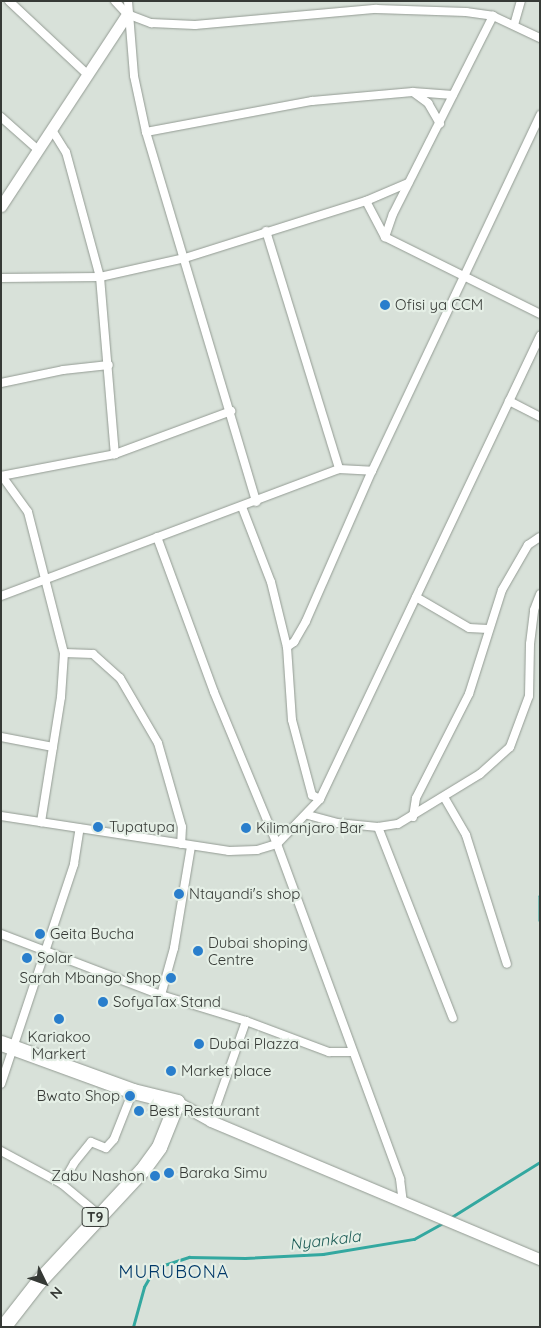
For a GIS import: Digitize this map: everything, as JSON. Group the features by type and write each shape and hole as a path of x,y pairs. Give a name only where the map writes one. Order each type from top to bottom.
{"highway":[{"path":"8,1046 133,1091 177,1102"},
{"name":"T9","path":"3,1327 98,1214 142,1170 160,1147 177,1102"}],"main road":[{"path":"1,206 52,130 86,72 127,14"},
{"path":"177,1102 211,1121 540,1259"}],"street":[{"path":"9,1 86,72"},
{"path":"115,1 127,14 151,23 195,26 376,9 492,16 540,38"},
{"path":"128,1 127,14 134,76 146,132 231,411 256,502"},
{"path":"514,25 521,1"},
{"path":"385,237 408,183 440,124 452,95 492,16"},
{"path":"146,132 312,101 413,92 452,95"},
{"path":"413,92 428,103 440,124"},
{"path":"287,647 294,642 306,621 372,471 465,278 540,115"},
{"path":"1,117 37,150"},
{"path":"52,130 66,152 100,277 109,365 115,454"},
{"path":"1,278 100,277 185,258 366,201 408,183"},
{"path":"366,201 385,237 540,314"},
{"path":"266,231 339,469"},
{"path":"1,816 191,846 257,850 277,844 289,828 308,814 320,799 540,336"},
{"path":"1,383 63,370 109,365"},
{"path":"509,401 540,417"},
{"path":"41,822 53,747 64,653 47,579 28,512 2,476 115,454 231,411"},
{"path":"1,596 256,502 339,469 372,471"},
{"path":"242,507 271,582 287,647 292,720 312,795 320,799"},
{"path":"157,537 214,692 277,844 400,1179 403,1202"},
{"path":"413,817 416,798 469,694 485,649 488,629 502,590 518,559 528,545 540,537"},
{"path":"308,814 337,822 378,827 413,817 480,774 510,747 529,696 530,644 534,610 540,594"},
{"path":"416,597 469,628 488,629"},
{"path":"64,653 93,654 120,678 158,743 182,827 180,844"},
{"path":"1,737 53,747"},
{"path":"444,797 466,835 507,964"},
{"path":"378,827 453,1018"},
{"path":"1,1084 8,1046 46,950 74,864 80,828"},
{"path":"161,995 174,948 191,846"},
{"path":"1,934 161,995 246,1021 329,1052 352,1052"},
{"path":"211,1121 246,1021"},
{"path":"62,1184 74,1163 91,1142 106,1148 114,1139 133,1091"},
{"path":"1,1151 62,1184 98,1214"}],"waterway":[{"name":"Nyankala","path":"540,896 540,920"},
{"name":"Nyankala","path":"450,1218 540,1162"},
{"name":"Nyankala","path":"133,1327 144,1287 155,1268 189,1257 245,1258 323,1254 414,1239 443,1223"}],"place":[{"name":"Ofisi ya CCM","path":"385,305"},
{"name":"Tupatupa","path":"98,827"},
{"name":"Kilimanjaro Bar","path":"246,828"},
{"name":"Ntayandi's shop","path":"179,894"},
{"name":"Geita Bucha","path":"40,934"},
{"name":"Dubai shoping Centre","path":"198,951"},
{"name":"Solar","path":"27,958"},
{"name":"Sarah Mbango Shop","path":"171,978"},
{"name":"SofyaTax Stand","path":"103,1002"},
{"name":"Kariakoo Markert","path":"59,1019"},
{"name":"Dubai Plazza","path":"199,1044"},
{"name":"Market place","path":"171,1071"},
{"name":"Bwato Shop","path":"130,1096"},
{"name":"Best Restaurant","path":"139,1111"},
{"name":"Baraka Simu","path":"169,1173"},
{"name":"Zabu Nashon","path":"155,1176"}],"district":[{"name":"MURUBONA","path":"174,1272"}]}
